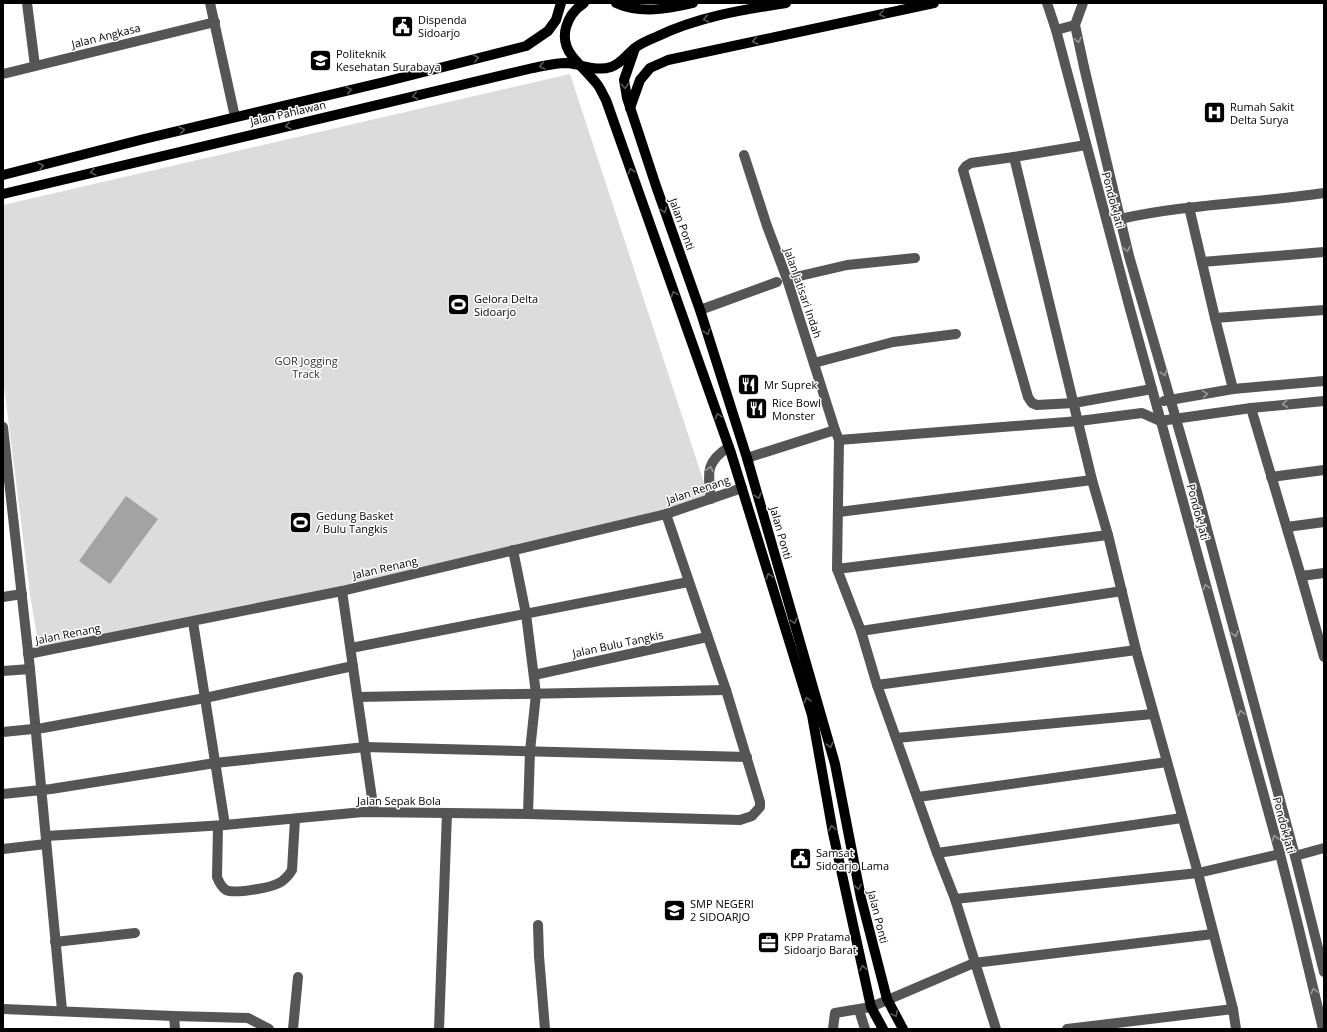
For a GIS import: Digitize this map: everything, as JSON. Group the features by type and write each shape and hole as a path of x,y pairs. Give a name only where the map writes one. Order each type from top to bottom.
{"main road":[{"path":"617,3 632,8 655,9 693,3"},
{"name":"Jalan Pahlawan","path":"3,194 533,68 565,63 602,69 612,67 620,63 635,48 662,34 691,22 744,10 786,3"},
{"path":"630,108 640,80 650,68 668,60 934,3"},
{"path":"579,5 567,21 565,36 568,50 598,86 606,100 729,447 812,715 833,833 871,1007 883,1029"},
{"name":"Jalan Pahlawan","path":"3,175 526,46 548,31 556,20 560,6"},
{"name":"Jalan Ponti","path":"635,48 624,80 627,98 656,186 700,310 747,458 835,764 861,898 887,999 903,1029"},
{"path":"713,401 728,396"}],"street":[{"path":"27,3 35,66"},
{"path":"210,3 235,117"},
{"name":"Pondok Jati","path":"1047,3 1056,30 1160,421 1280,854 1323,1029"},
{"path":"1056,30 1075,25 1083,3"},
{"name":"Jalan Angkasa","path":"3,74 214,22"},
{"name":"Pondok Jati","path":"1075,25 1129,256 1171,399 1295,856 1324,972"},
{"path":"1086,145 1014,158 971,163 966,166 964,170 1028,396 1032,403 1036,405 1074,403 1152,389"},
{"name":"Jalan Jatisari Indah","path":"744,154 767,226 787,278 834,430 839,440"},
{"path":"1014,158 1092,480 1108,535 1153,714 1198,872 1236,1029"},
{"path":"1120,219 1189,207 1301,196 1324,192"},
{"path":"1189,207 1233,389"},
{"path":"1202,262 1324,252"},
{"path":"787,278 847,265 914,258"},
{"path":"700,310 777,282"},
{"path":"1215,318 1324,310"},
{"path":"814,364 893,342 956,334"},
{"path":"996,1029 955,899 877,685 861,631 837,569 839,440 1079,422 1142,413 1156,403 1171,399 1233,389 1324,381"},
{"path":"1142,413 1160,421 1251,408 1324,401"},
{"path":"1251,408 1302,576 1320,628 1324,657"},
{"path":"3,427 30,669 62,1010"},
{"path":"747,458 834,430"},
{"path":"711,499 709,477 711,463 718,454 729,447"},
{"path":"1271,477 1324,470"},
{"path":"839,512 1092,480"},
{"name":"Jalan Renang","path":"28,654 342,591 666,514 742,488"},
{"path":"3,794 42,790 215,763 365,747 747,757 726,690 666,514"},
{"path":"1287,527 1324,522"},
{"path":"837,569 1108,535"},
{"path":"513,550 526,614 536,694 530,751 528,814"},
{"path":"1302,576 1324,573"},
{"path":"351,648 688,582"},
{"path":"342,591 374,812"},
{"path":"861,631 1122,591"},
{"path":"3,597 22,594"},
{"path":"193,622 215,763 221,826 218,877 225,890 233,892 254,890 279,884 288,877 292,870 295,819"},
{"name":"Jalan Bulu Tangkis","path":"534,675 707,637"},
{"path":"877,685 1136,650"},
{"path":"3,732 36,729 205,698 353,666"},
{"path":"3,671 30,669"},
{"path":"358,697 726,690"},
{"path":"896,738 1153,714"},
{"name":"Jalan Sepak Bola","path":"3,849 46,840 221,826 363,812 528,814 740,820 752,816 760,807 760,802 747,757"},
{"path":"918,797 1167,762"},
{"path":"439,1029 447,813"},
{"path":"937,853 1182,818"},
{"path":"1295,856 1324,848"},
{"path":"955,899 1198,872 1280,854"},
{"path":"1297,921 1310,917"},
{"path":"538,926 545,1029"},
{"path":"55,942 135,933"},
{"path":"833,1029 835,1013 871,1007 974,963 1213,934"},
{"path":"293,1029 298,977"},
{"path":"3,1009 248,1018 269,1029"},
{"path":"1067,1029 1232,1009"},
{"path":"859,1010 865,1029"},
{"path":"174,1016 175,1029"},
{"path":"248,1018 248,1029"}],"green space":[{"name":"GOR Jogging Track","path":"570,74 709,498 666,514 342,591 39,648 30,594 3,378 3,205"}],"shaded area":[{"path":"126,496 158,519 110,584 79,561"}],"place":[{"name":"Dispenda Sidoarjo","path":"402,26"},
{"name":"Politeknik Kesehatan Surabaya","path":"321,60"},
{"name":"Rumah Sakit Delta Surya","path":"1215,113"},
{"name":"Gelora Delta Sidoarjo","path":"458,305"},
{"name":"Mr Suprek","path":"749,385"},
{"name":"Rice Bowl Monster","path":"757,409"},
{"name":"Gedung Basket / Bulu Tangkis","path":"300,522"},
{"name":"Samsat Sidoarjo Lama","path":"801,859"},
{"name":"SMP NEGERI 2 SIDOARJO","path":"674,910"},
{"name":"KPP Pratama Sidoarjo Barat","path":"769,943"}]}
